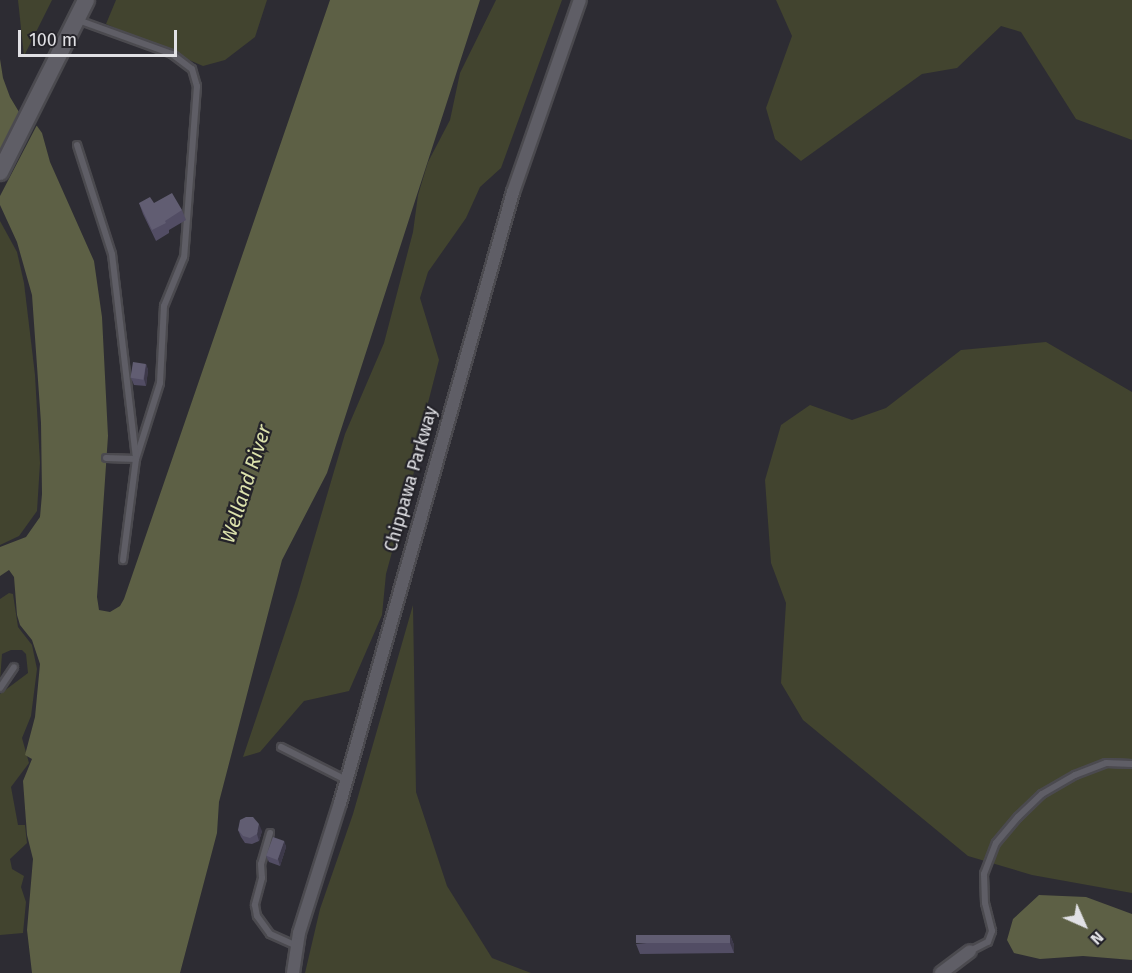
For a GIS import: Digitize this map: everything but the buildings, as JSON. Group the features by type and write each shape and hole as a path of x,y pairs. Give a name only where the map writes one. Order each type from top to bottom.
{"main road":[{"path":"0,172 86,0"}],"street":[{"name":"Chippawa Parkway","path":"293,973 297,946 513,192 580,0"},
{"path":"941,973 970,951"}],"lane":[{"path":"77,20 172,54 192,69 197,86 191,135 184,257 164,306 160,383 136,459 123,560"},
{"path":"78,145 112,254 136,459"},
{"path":"106,458 136,459"},
{"path":"0,688 14,667"},
{"path":"281,747 346,780"},
{"path":"970,951 988,942 992,931 985,903 984,874 996,843 1042,794 1075,775 1106,763 1132,764"},
{"path":"270,832 261,864 262,878 255,905 257,916 270,934 297,946"}],"shaded area":[{"path":"18,0 52,0 24,56"},
{"path":"116,0 267,0 255,37 225,60 203,66 106,24"},
{"path":"496,0 562,0 501,168 480,187 466,218 428,272 420,298 439,360 419,438 414,472 386,574 382,615 349,691 304,701 260,752 243,757 297,597 345,434 384,343 413,232 418,195 428,162 450,120 460,73"},
{"path":"776,0 1132,0 1132,140 1076,119 1021,32 1001,26 957,68 922,74 801,161 775,139 766,108 792,36"},
{"path":"0,221 17,252 24,283 35,375 40,463 37,511 19,536 0,545"},
{"path":"1046,342 1132,392 1132,893 1032,875 968,856 803,720 781,683 786,603 771,563 765,480 781,425 810,405 852,420 886,408 961,350"},
{"path":"9,593 13,594 18,627 32,645 37,669 31,716 22,738 29,763 11,787 18,825 25,825 27,843 10,859 12,869 24,876 21,887 26,902 23,933 0,935 0,694 28,673 26,654 22,650 11,650 2,654 0,680 0,599"},
{"path":"413,605 416,792 447,886 492,958 531,973 305,973 320,909 353,814"}],"water":[{"name":"Welland River","path":"330,0 480,0 327,473 282,560 219,802 217,833 180,973 32,973 27,930 33,859 27,835 23,781 32,759 25,755 35,717 40,664 32,640 20,625 17,615 14,577 9,570 0,576 0,547 26,537 40,517 41,423 32,295 17,242 0,205 0,59 3,78 10,97 25,122 37,126 42,133 50,162 94,261 102,317 108,436 97,597 99,610 110,612 120,606 124,599"},
{"path":"1039,895 1086,897 1132,914 1132,960 1083,956 1040,959 1014,953 1007,940 1013,919"}],"pier":[{"path":"22,110 27,119 38,123 0,196 0,153"}]}
